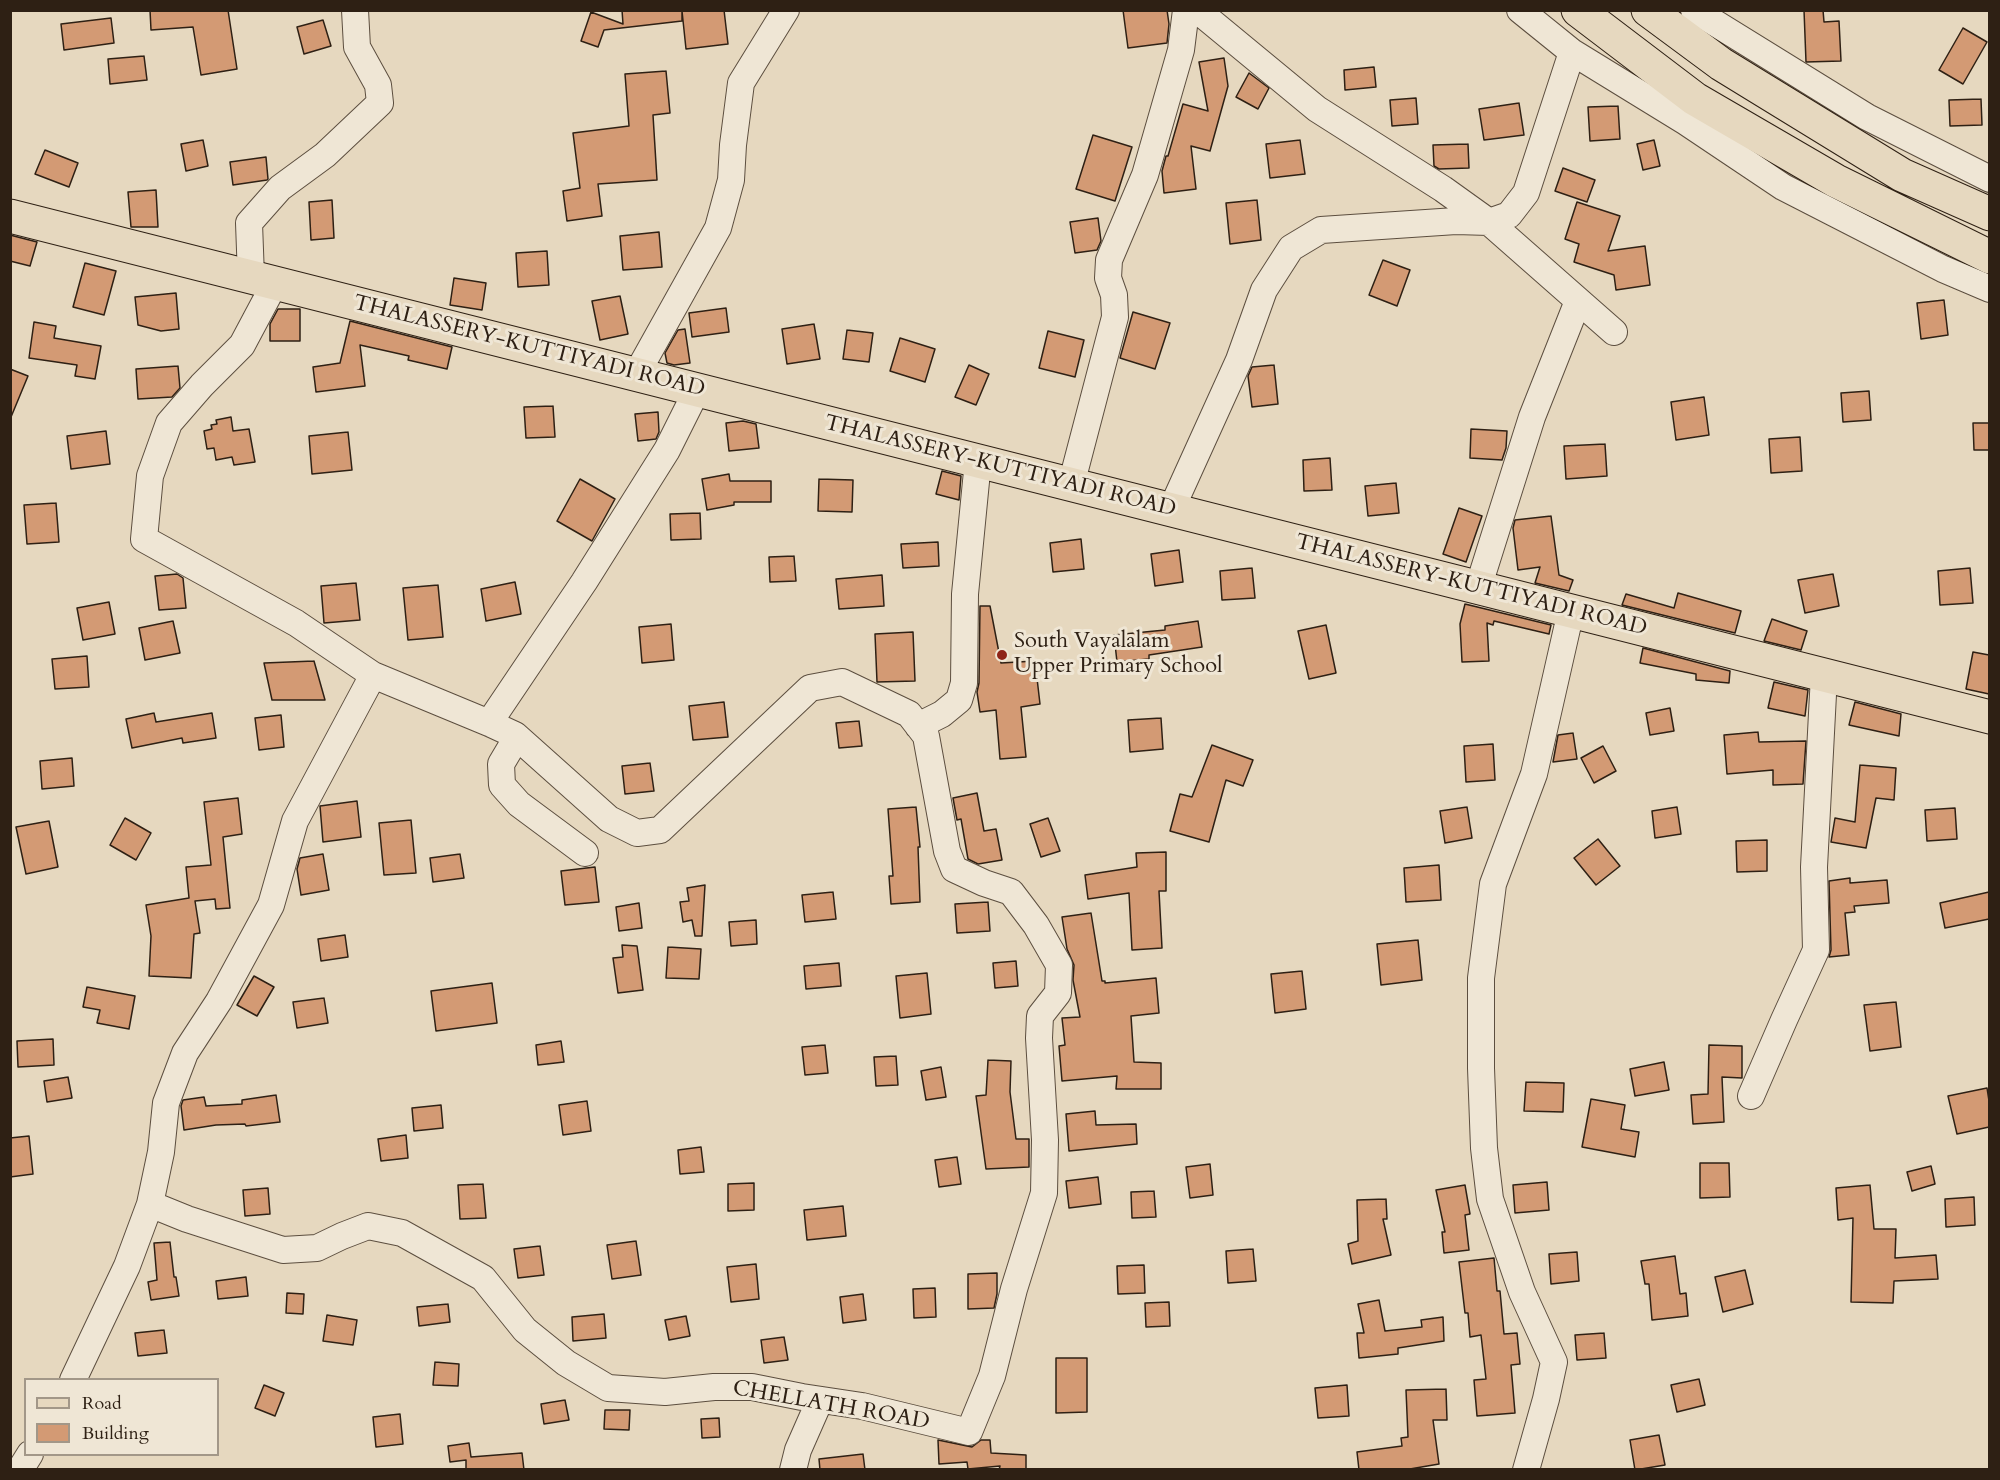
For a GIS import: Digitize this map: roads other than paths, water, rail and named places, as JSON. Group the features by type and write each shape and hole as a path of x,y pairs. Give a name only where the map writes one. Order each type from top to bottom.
{"main road":[{"path":"1578,10 1695,99 1836,182 1989,257"},
{"path":"1648,10 1721,64 1902,175 1989,214"},
{"name":"THALASSERY-KUTTIYADI ROAD","path":"10,216 1989,717"}],"street":[{"path":"355,10 357,47 378,86 380,103 325,155 280,188 249,223 263,280 242,345 202,385 169,423 150,476 144,539 296,623 373,675 517,737 609,819 637,833 660,830 810,688 842,682 909,714 918,726 942,714 959,700 964,683 964,594 978,461"},
{"path":"636,375 718,228 731,180 741,83 786,10"},
{"path":"1071,485 1115,317 1114,295 1108,278 1109,260 1145,175 1180,50 1186,10"},
{"path":"1197,10 1317,109 1443,189 1489,222 1614,332"},
{"path":"1520,10 1572,52 1686,122 1783,187 1942,269 1989,290"},
{"path":"1694,10 1866,117 1989,179"},
{"path":"1171,510 1239,360 1264,290 1291,248 1321,230 1456,221 1489,222 1509,215 1526,193 1572,52"},
{"path":"1478,588 1532,417 1578,301"},
{"path":"489,723 584,582 667,450 697,390"},
{"path":"1526,1470 1554,1362 1522,1292 1490,1198 1484,1149 1481,978 1493,884 1534,774 1571,611"},
{"path":"74,1378 128,1266 150,1204 161,1152 166,1103 185,1053 224,992 271,904 295,821 373,675"},
{"path":"1751,1096 1816,950 1814,867 1824,675"},
{"name":"CHELLATH ROAD","path":"150,1204 187,1219 283,1250 317,1248 368,1226 402,1233 483,1278 525,1330 566,1364 608,1388 665,1392 714,1387 752,1387 862,1406 969,1432 992,1376 1014,1289 1044,1193 1045,1140 1039,1038 1040,1016 1058,993 1059,965 1036,925 1011,892 954,869 947,851 926,736 918,726"},
{"path":"517,737 501,764 502,785 519,804 585,853"},
{"path":"793,1470 798,1450 820,1400"},
{"path":"20,1470 29,1456"}],"place":[{"name":"South Vayalalam Upper Primary School","path":"1002,655"}]}
